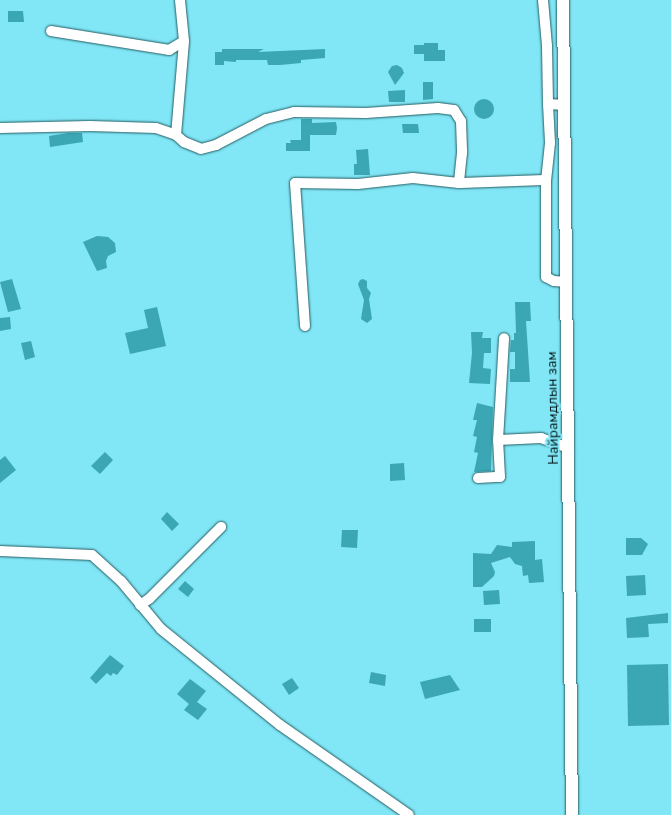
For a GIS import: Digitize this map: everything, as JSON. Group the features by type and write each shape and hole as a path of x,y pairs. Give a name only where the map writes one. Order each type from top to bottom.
{"main road":[{"name":"Найрамдлын зам","path":"563,0 572,815"}],"street":[{"path":"176,135 184,41 180,0"},
{"path":"543,0 547,46 550,143 546,180 546,277 554,281 567,282"},
{"path":"51,31 169,50 184,41"},
{"path":"548,104 565,105"},
{"path":"0,128 90,126 156,128 176,135 184,142 201,149 216,145 266,119 294,112 366,113 438,108 454,110 461,122 459,182"},
{"path":"305,326 295,183 358,184 413,178 459,182 546,180"},
{"path":"478,478 500,478 498,440 504,338"},
{"path":"498,440 541,438 569,448"},
{"path":"140,604 149,599 221,527"},
{"path":"0,551 92,555 122,581 161,629 280,725 409,815"}],"building":[{"path":"8,11 23,11 24,22 8,22"},
{"path":"424,43 438,43 438,50 445,50 445,61 424,61 424,54 414,54 414,45 424,45"},
{"path":"222,49 264,49 258,52 325,49 325,58 301,60 301,63 280,65 268,65 267,60 236,60 236,62 224,61 224,65 215,65 215,52 222,52"},
{"path":"397,65 402,68 404,73 395,85 388,72 392,66"},
{"path":"423,82 433,82 433,99 423,100"},
{"path":"405,90 405,102 389,102 388,91"},
{"path":"484,99 491,102 494,109 491,116 484,119 477,116 474,109 477,102"},
{"path":"301,119 312,119 312,123 336,122 336,135 310,135 310,151 286,151 286,143 291,143 290,140 301,140"},
{"path":"402,124 418,124 419,133 403,133"},
{"path":"82,133 83,142 50,147 49,136"},
{"path":"368,149 370,175 354,175 354,164 357,164 356,150"},
{"path":"97,236 108,237 115,243 116,252 108,256 106,261 107,268 97,271 83,242"},
{"path":"12,279 21,309 8,312 0,282"},
{"path":"363,279 367,281 367,288 371,293 369,299 372,319 367,323 361,319 364,300 358,284"},
{"path":"515,302 530,302 531,321 526,321 530,382 510,382 510,369 515,369 515,352 510,352 511,340 514,340 514,333 516,333"},
{"path":"157,307 166,346 130,354 125,333 148,328 144,310"},
{"path":"10,317 11,329 0,331 0,318"},
{"path":"471,332 483,332 482,338 491,338 491,353 484,353 483,368 491,369 490,384 469,383 472,353"},
{"path":"31,341 35,357 25,360 21,343"},
{"path":"477,403 493,407 491,471 474,472 478,453 474,452 477,437 473,436 477,420 473,420"},
{"path":"105,452 113,460 100,474 91,466"},
{"path":"5,456 16,470 0,483 0,460"},
{"path":"404,463 405,480 390,481 390,464"},
{"path":"167,512 179,524 172,531 161,519"},
{"path":"342,530 358,530 357,548 341,547"},
{"path":"626,538 641,538 648,544 642,555 626,555"},
{"path":"535,541 535,560 542,559 544,582 529,583 528,575 523,576 522,566 515,564 510,557 491,563 495,572 494,576 482,587 473,587 473,553 491,554 497,545 512,547 512,542"},
{"path":"645,575 646,595 627,596 626,576"},
{"path":"185,581 194,589 188,597 178,589"},
{"path":"499,590 500,604 484,605 483,591"},
{"path":"668,613 668,623 648,624 649,637 627,638 626,618"},
{"path":"474,619 491,619 491,632 474,632"},
{"path":"110,655 124,666 117,675 113,673 111,676 107,673 96,684 90,678"},
{"path":"668,664 669,725 628,726 627,665"},
{"path":"371,672 386,675 385,686 369,683"},
{"path":"450,675 460,690 425,699 420,682"},
{"path":"292,678 299,688 289,695 282,684"},
{"path":"190,679 206,691 197,702 207,709 198,720 184,710 189,704 177,694"}]}
